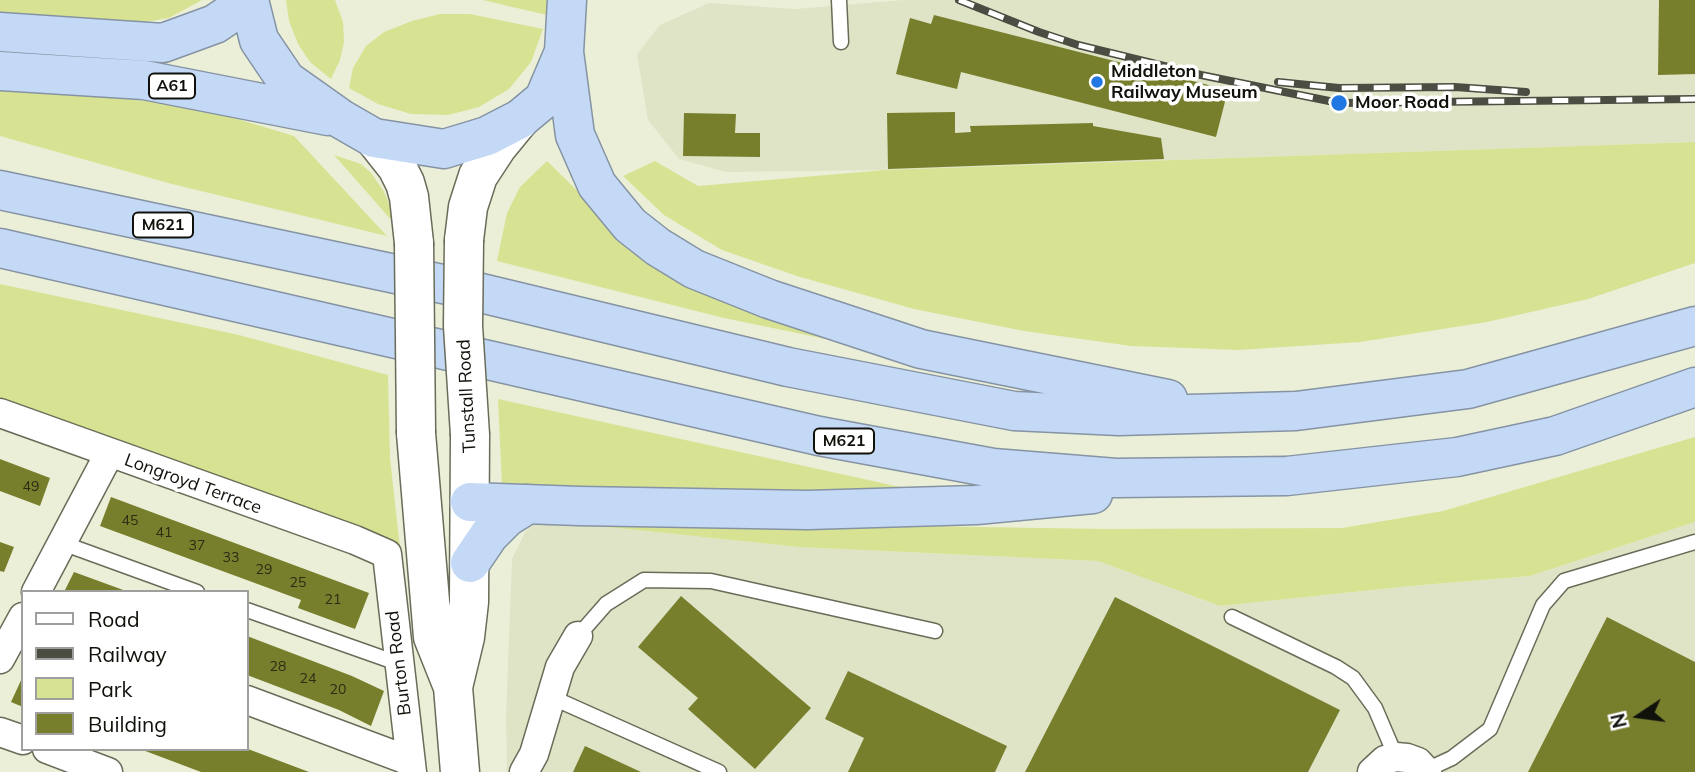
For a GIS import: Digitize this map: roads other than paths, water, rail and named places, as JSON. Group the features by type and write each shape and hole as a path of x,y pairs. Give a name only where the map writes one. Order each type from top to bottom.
{"highway":[{"name":"A61","path":"0,32 163,43 215,24 249,1 258,40 286,80 341,119 374,138 444,149 487,136 520,119 544,99 572,20"},
{"path":"572,20 575,135 597,185 630,225 694,269 769,299 921,349 1233,413"},
{"name":"A61","path":"0,71 144,80 341,119"},
{"path":"0,174 325,260"},
{"name":"M621","path":"0,190 452,286 788,367 1014,411 1119,416 1296,411 1468,389 1695,326"},
{"name":"M621","path":"0,248 819,436 993,468 1116,478 1287,476 1457,457 1555,436 1695,387"},
{"path":"470,502 808,510 976,505 1287,476"},
{"path":"470,563 489,536 507,517 528,504"}],"street":[{"name":"Tunstall Road","path":"453,687 465,637 470,563 470,435 463,326 464,240 468,207 478,176 520,119"},
{"name":"Tunstall Road","path":"374,138 397,167 409,197 414,243 418,478 433,637 453,687 460,772"},
{"name":"Longroyd Terrace","path":"0,414 355,540 387,554"},
{"path":"37,590 109,454"},
{"path":"418,478 444,493 470,502"},
{"name":"Burton Road","path":"387,554 411,766"},
{"path":"0,608 21,616"},
{"path":"0,659 21,621"},
{"path":"524,772 534,754 560,667 578,636"},
{"path":"248,700 411,766"},
{"path":"0,732 21,739"},
{"path":"52,751 108,772"},
{"path":"1371,772 1385,760 1396,757 1418,762 1427,771"}],"lane":[{"path":"839,0 841,42"},
{"path":"1427,771 1451,758 1490,729 1543,605 1564,581 1695,542"},
{"path":"62,543 191,590"},
{"path":"578,636 606,604 644,580 711,581 935,631"},
{"path":"248,610 400,664"},
{"path":"1232,617 1336,667 1353,678 1375,708 1396,757"},
{"path":"551,697 719,772"}],"railway":[{"path":"959,0 1078,45 1201,75 1339,103 1695,99"},
{"path":"1278,82 1339,88 1455,87 1526,92"}],"place":[{"name":"Middleton Railway Museum","path":"1097,82"},
{"name":"Moor Road","path":"1339,103"}]}
